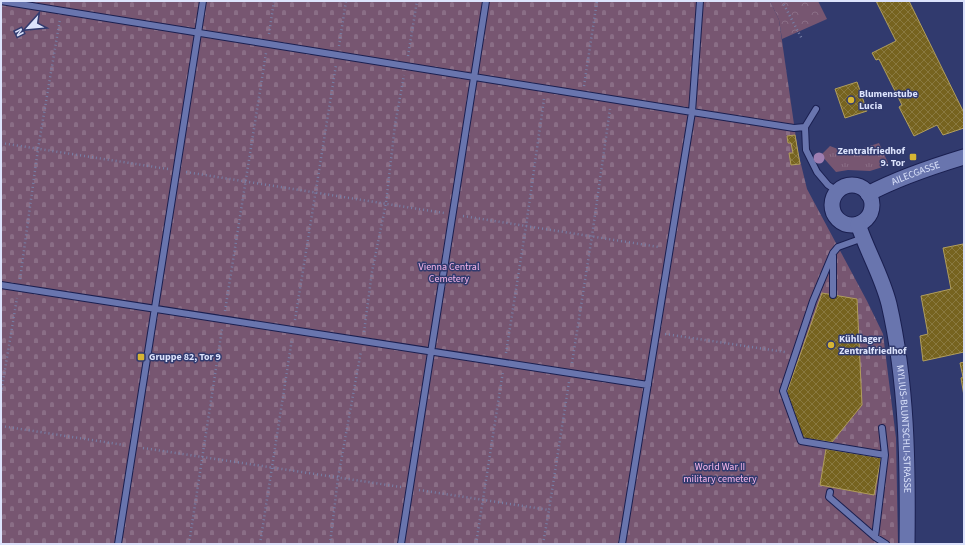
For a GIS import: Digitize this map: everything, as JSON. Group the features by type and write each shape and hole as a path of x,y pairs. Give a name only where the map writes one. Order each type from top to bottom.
{"street":[{"name":"AILECGASSE","path":"868,194 918,172 964,157"},
{"path":"848,186 854,186 864,190 868,194 872,206 860,231 839,221 835,216 832,210 832,203 837,191 848,186"},
{"name":"MYLIUS-BLUNTSCHLI-STRASSE","path":"860,231 880,277 888,303 898,354 904,398 906,433 907,544"}],"lane":[{"path":"1,1 794,128 805,127"},
{"path":"118,544 203,1"},
{"path":"401,544 486,1"},
{"path":"622,544 692,112 700,1"},
{"path":"816,109 805,127 806,150 812,164 822,179 837,191"},
{"path":"860,231 838,247 833,253 813,301 783,391 789,402 801,440 885,455"},
{"path":"832,295 833,253"},
{"path":"1,285 648,385"},
{"path":"875,537 885,455 882,428"},
{"path":"830,492 829,497 875,537 886,544"}],"path":[{"path":"189,544 274,1"},
{"path":"260,544 346,1"},
{"path":"330,544 338,478 363,341 372,272 386,203 395,125 416,1"},
{"path":"582,94 597,1"},
{"path":"782,1 802,39"},
{"path":"1,393 19,288 38,149 62,11"},
{"path":"476,544 505,363 546,88"},
{"path":"543,544 592,236 611,99"},
{"path":"1,143 670,249"},
{"path":"656,333 796,353"},
{"path":"1,426 549,510"}],"green space":[{"name":"Vienna Central Cemetery","path":"1,1 770,1 779,20 798,152 807,189 883,334 896,438 898,544 1,544"},
{"path":"770,1 818,1 827,19 782,39 779,20"},
{"path":"879,143 889,165 870,171 848,170 836,172 821,155 830,146 848,153"}],"building":[{"path":"876,1 909,1 964,113 964,128 943,135 937,125 914,136 899,107 902,105 879,59 876,60 872,53 896,41"},
{"name":"Blumenstube Lucia","path":"857,82 867,111 845,118 835,89"},
{"path":"795,135 800,164 791,165 789,153 793,153 791,143 788,143 787,136"},
{"path":"963,244 964,352 923,361 920,336 928,334 921,296 951,289 943,248"},
{"name":"Kühllager Zentralfriedhof","path":"822,293 857,299 862,405 832,442 803,438 787,392"},
{"path":"964,362 964,396 961,378 963,377 960,363"},
{"path":"826,449 881,458 874,495 820,485"}],"place":[{"name":"Blumenstube Lucia","path":"851,100"},
{"name":"Zentralfriedhof 9. Tor","path":"913,157"},
{"name":"Kühllager Zentralfriedhof","path":"831,345"},
{"name":"Gruppe 82, Tor 9","path":"141,357"}],"park label":[{"name":"World War II military cemetery","path":"720,472"}]}
